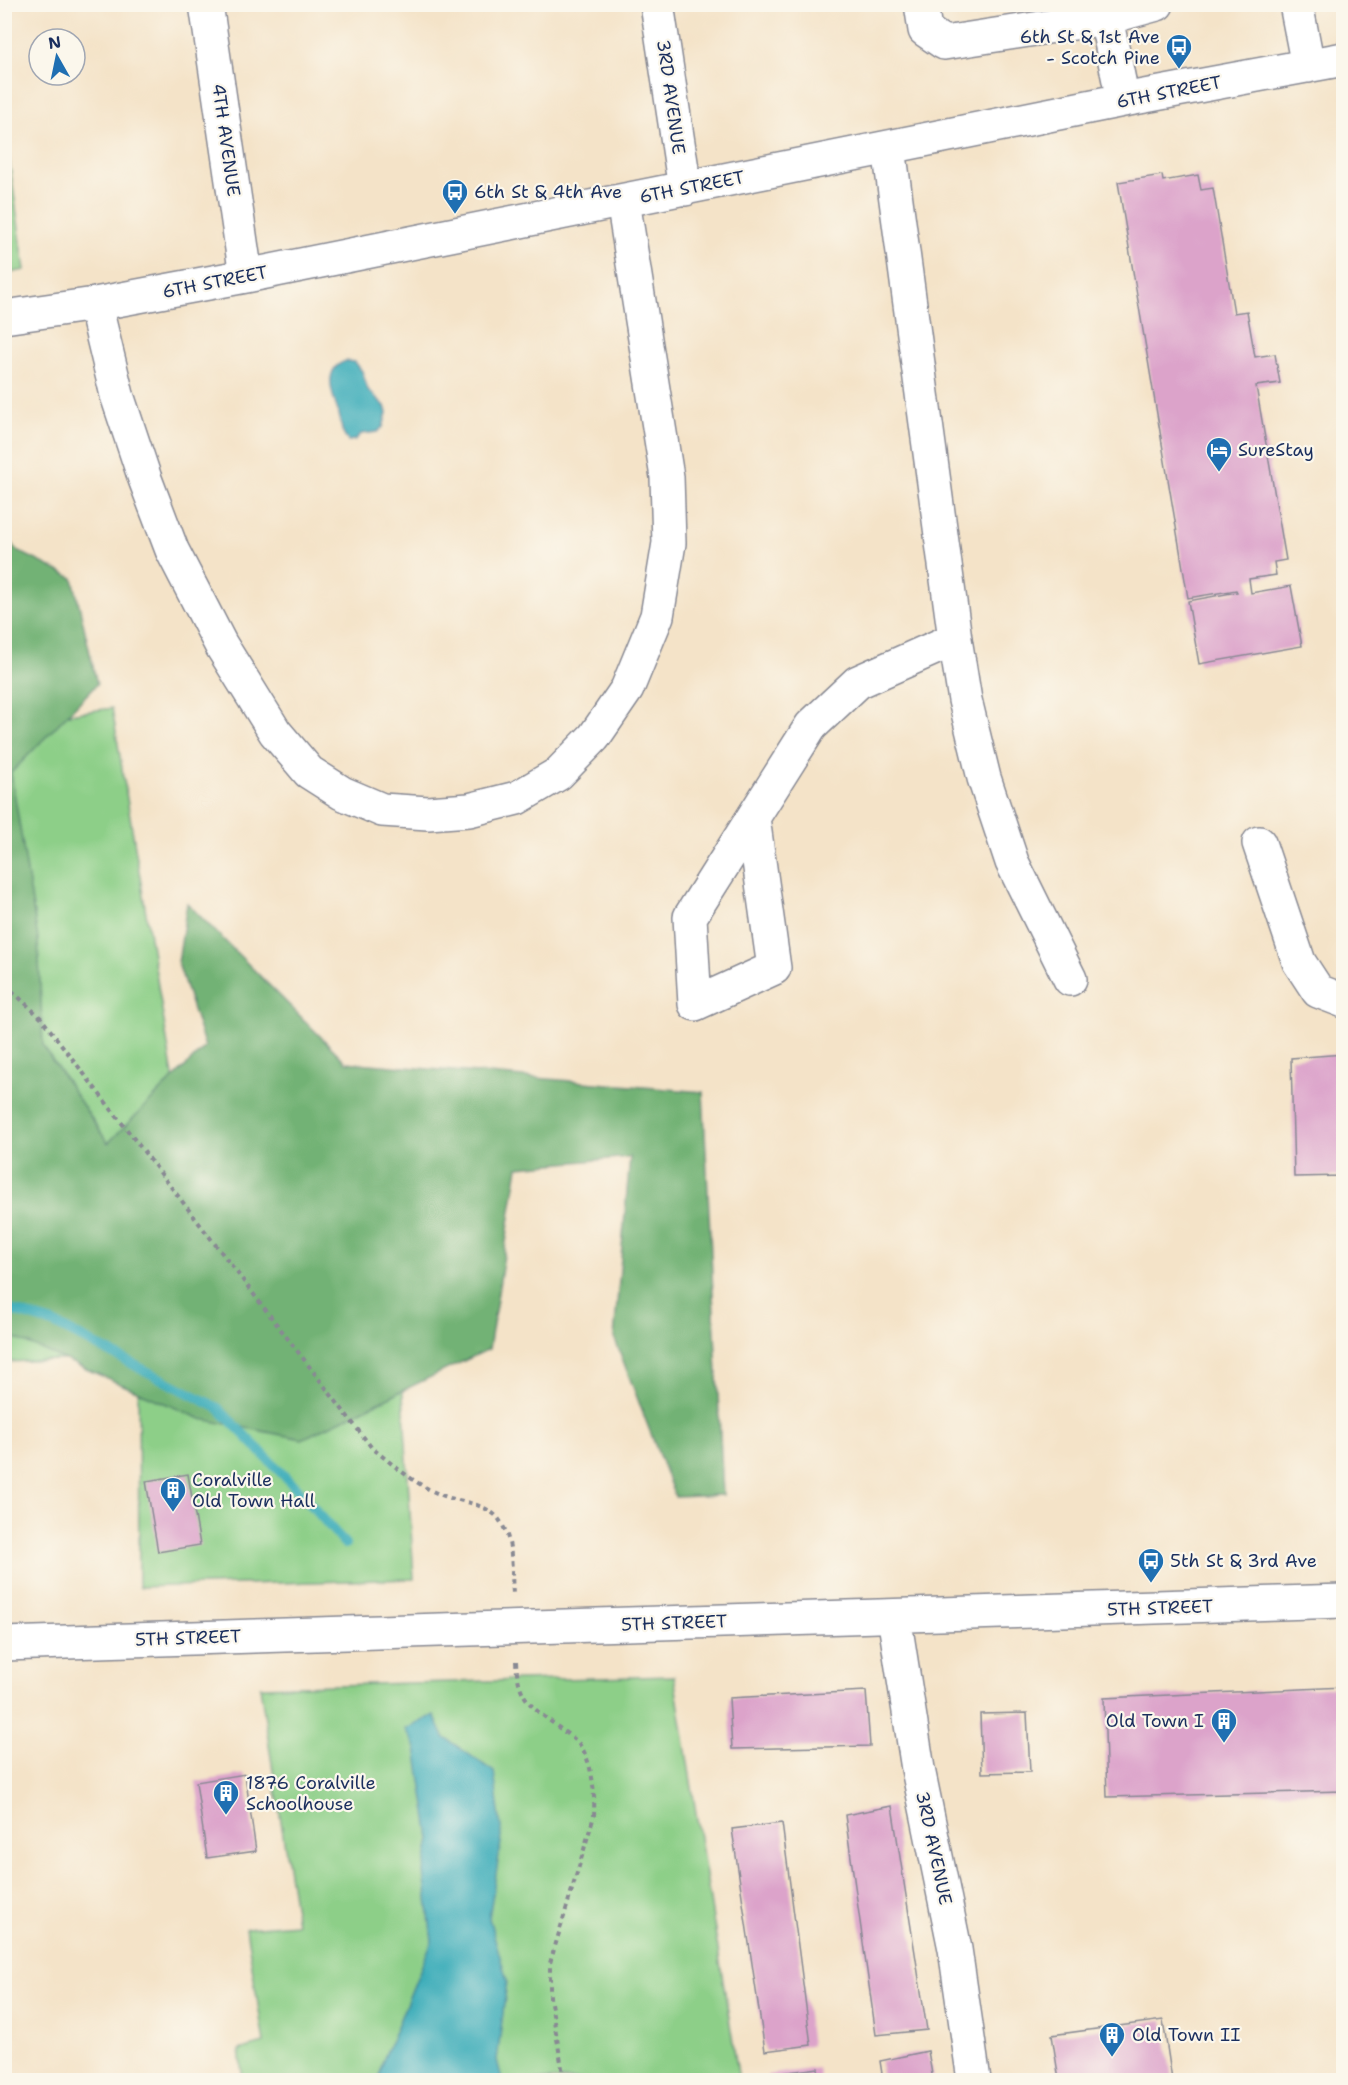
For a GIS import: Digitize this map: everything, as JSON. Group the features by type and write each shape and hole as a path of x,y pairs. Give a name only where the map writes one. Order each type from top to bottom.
{"street":[{"name":"4TH AVENUE","path":"206,4 246,276"},
{"name":"3RD AVENUE","path":"657,4 685,189"},
{"path":"921,4 925,30 944,43 1106,18 1157,4"},
{"path":"1296,4 1308,66"},
{"path":"1106,18 1123,100"},
{"name":"6TH STREET","path":"4,317 94,304 246,276 1123,100 1344,59"},
{"path":"889,148 955,639 966,700 984,778 1012,862 1070,979"},
{"path":"94,304 117,395 172,550 221,645 276,732 309,772 342,793 382,810 428,813 469,810 517,798 558,774 587,745 627,689 657,616 669,543 667,477 623,201"},
{"path":"753,818 774,968 695,1004 690,917 811,726 858,682 955,639"},
{"path":"1259,843 1299,962 1318,991 1344,1001"},
{"name":"5TH STREET","path":"4,1644 1344,1601"},
{"name":"3RD AVENUE","path":"894,1616 918,1769 955,1949 974,2080"}],"path":[{"path":"4,988 10,989 41,1018 372,1448 418,1484 448,1497 476,1504 499,1519 509,1540 517,1668 523,1696 537,1712 579,1744 595,1791 594,1816 549,1963 550,1997 564,2080"}],"green space":[{"path":"5,131 25,270 4,274"},
{"path":"5,534 16,550 73,578 97,684 11,773 38,939 43,1046 108,1143 205,1047 178,963 187,903 346,1062 703,1092 723,1495 675,1497 614,1337 630,1157 518,1167 489,1349 302,1439 201,1419 8,1335 5,1336"},
{"path":"112,708 174,1082 384,1074 414,1579 139,1587 138,1357 5,1362 4,723"},
{"path":"674,1676 739,2080 243,2080 239,2050 264,2043 246,1928 297,1924 260,1687"}],"water":[{"path":"346,361 355,362 362,371 368,390 385,406 387,413 383,427 377,432 361,434 355,440 348,441 342,431 331,384 334,370"},
{"path":"434,1715 444,1737 494,1772 502,1836 489,1918 507,1981 497,2060 502,2080 379,2080 382,2063 432,1941 424,1872 430,1839 416,1748 406,1729"}],"building":[{"name":"SureStay","path":"1162,175 1163,181 1198,175 1201,190 1213,188 1234,313 1247,311 1255,357 1275,354 1280,383 1256,386 1286,560 1274,562 1276,575 1249,579 1251,593 1291,586 1302,646 1199,664 1188,601 1237,592 1236,590 1188,598 1118,182"},
{"path":"1344,1054 1344,1176 1294,1177 1291,1058"},
{"name":"Coralville Old Town Hall","path":"188,1474 200,1545 158,1552 146,1481"},
{"name":"Old Town I","path":"1344,1687 1344,1791 1107,1797 1104,1698"},
{"path":"866,1691 870,1746 732,1749 729,1698"},
{"path":"1027,1713 1030,1772 982,1773 980,1714"},
{"name":"1876 Coralville Schoolhouse","path":"245,1774 256,1851 207,1858 196,1782"},
{"path":"892,1806 927,2030 876,2035 845,1815"},
{"path":"782,1823 811,2045 765,2051 732,1829"},
{"name":"Old Town II","path":"1163,2020 1172,2080 1059,2080 1052,2035"},
{"path":"928,2051 933,2080 883,2080 880,2061"},
{"path":"818,2068 820,2080 768,2080 767,2075"}],"waterway":[{"path":"4,1308 53,1323 218,1408 300,1492 345,1544"}],"place":[{"name":"6th St & 1st Ave - Scotch Pine","path":"1179,70"},
{"name":"6th St & 4th Ave","path":"455,215"},
{"name":"SureStay","path":"1219,473"},
{"name":"Coralville Old Town Hall","path":"173,1513"},
{"name":"5th St & 3rd Ave","path":"1151,1584"},
{"name":"Old Town I","path":"1224,1744"},
{"name":"1876 Coralville Schoolhouse","path":"226,1816"},
{"name":"Old Town II","path":"1112,2058"}]}
